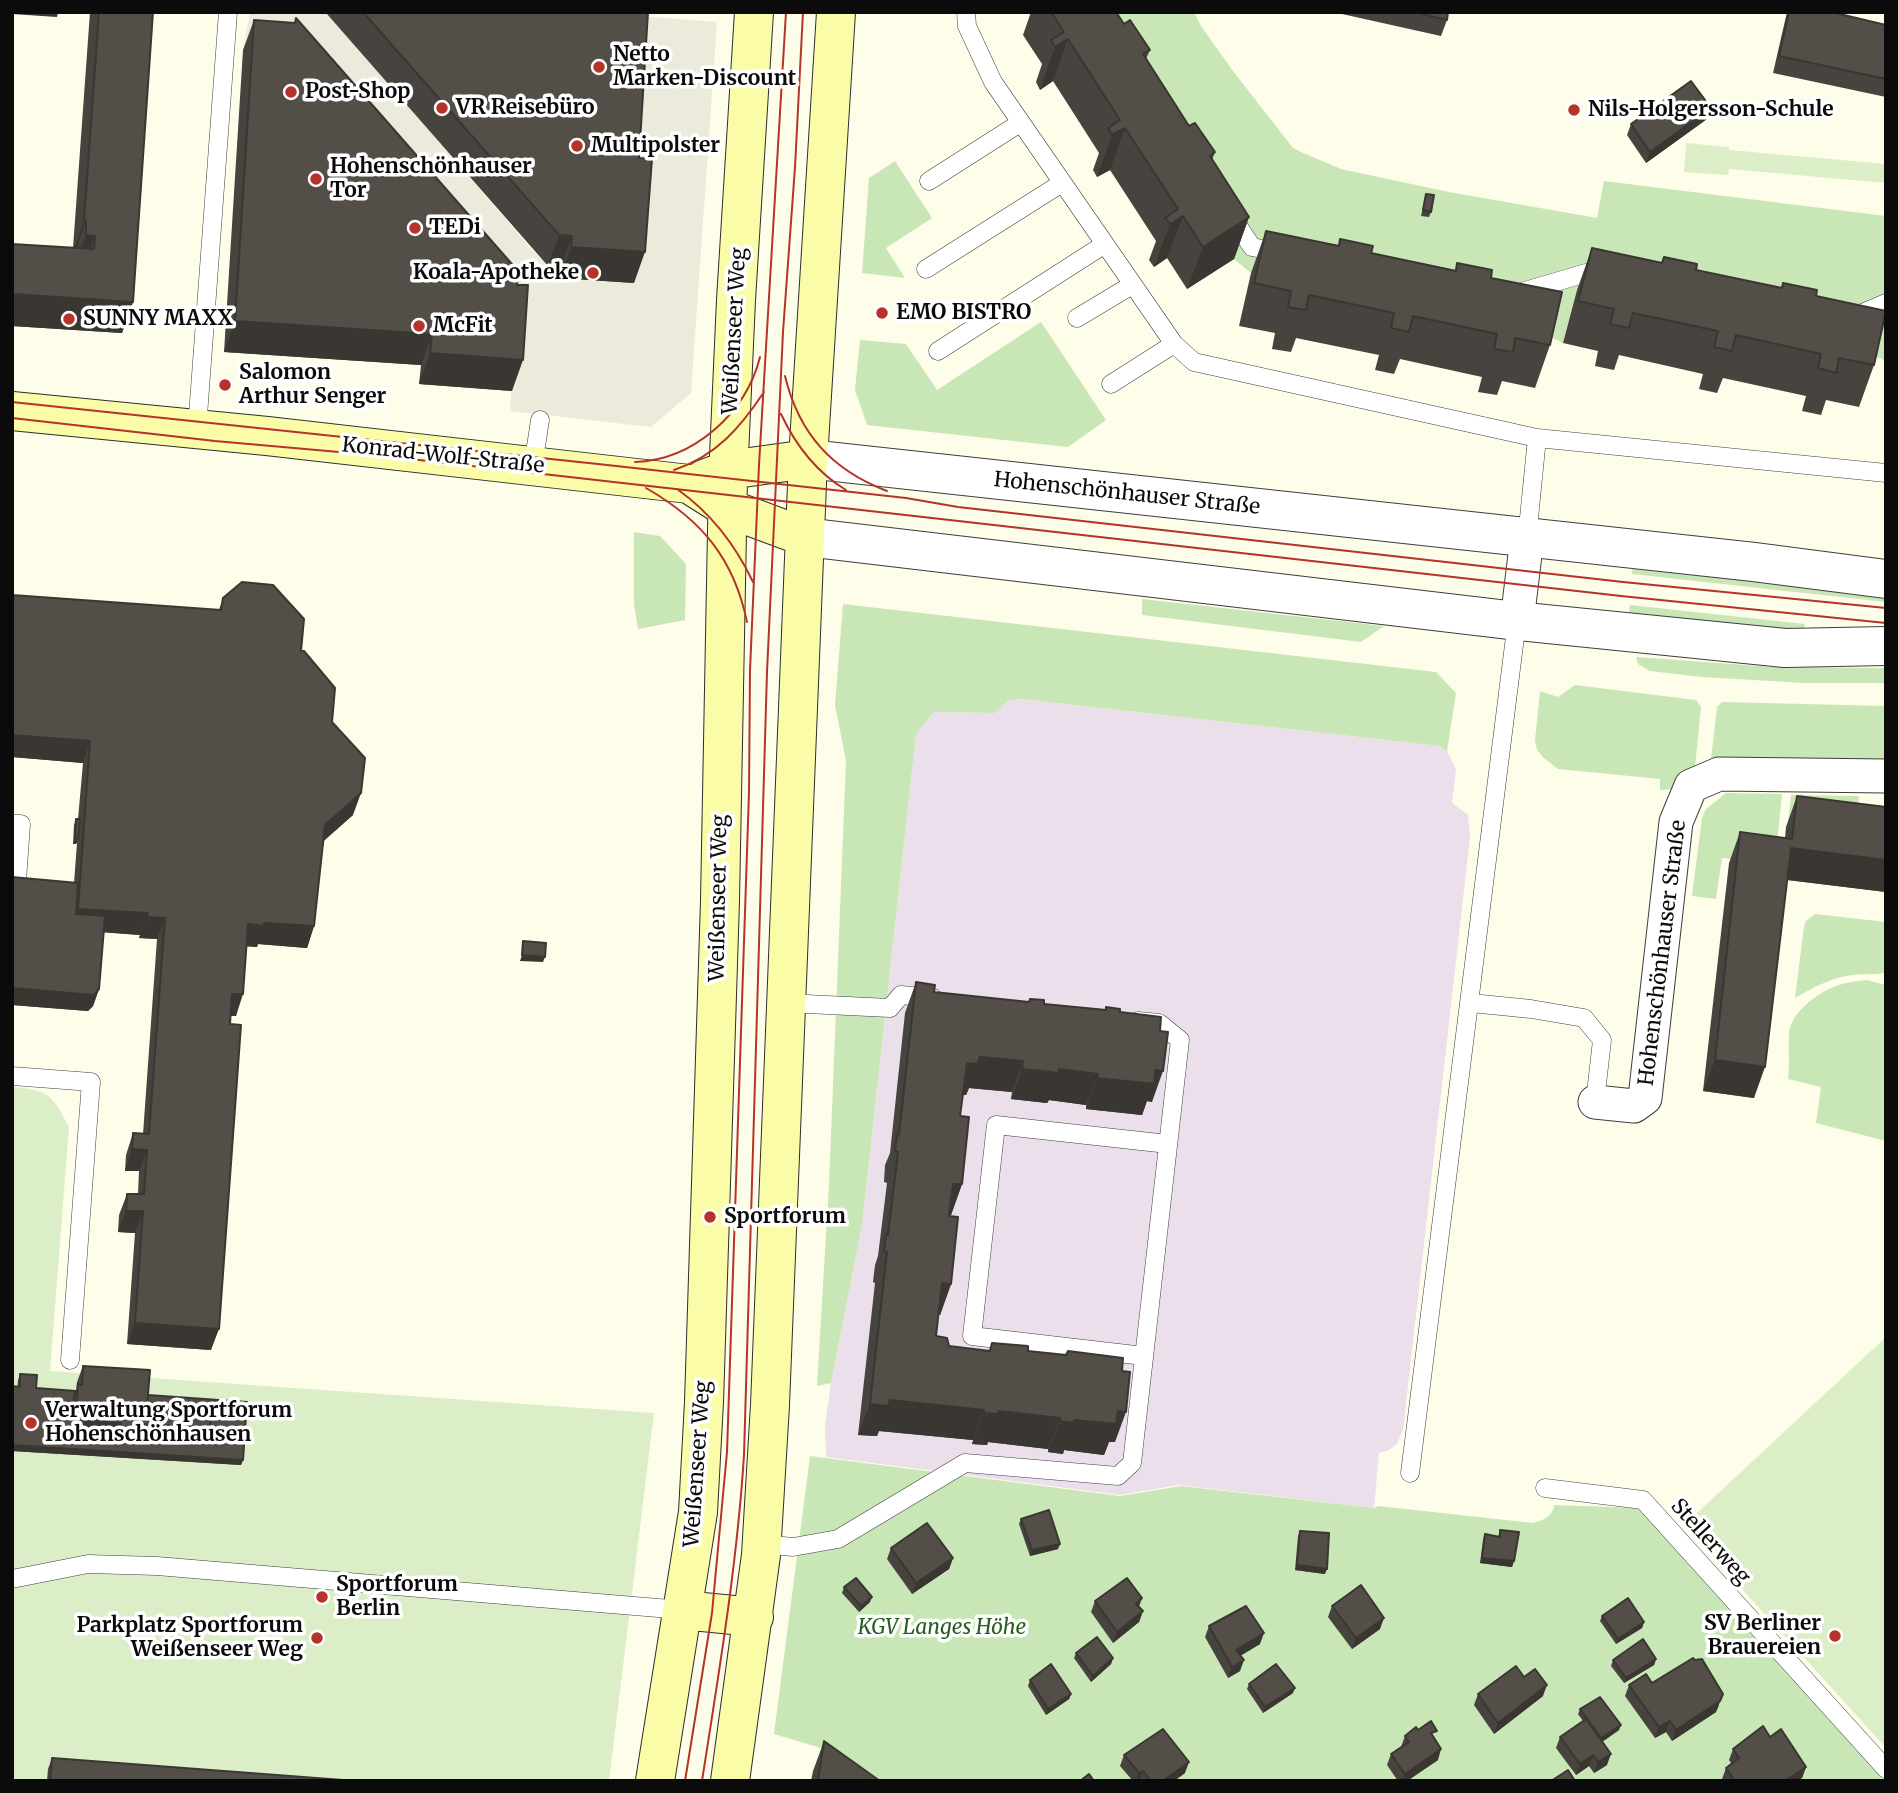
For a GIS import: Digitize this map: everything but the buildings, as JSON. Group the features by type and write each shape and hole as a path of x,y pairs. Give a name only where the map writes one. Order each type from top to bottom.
{"main road":[{"name":"Weißenseer Weg","path":"655,1781 698,1512 704,1402 719,915 728,470 754,12"},
{"path":"730,1781 762,1544 770,1405 808,459 836,12"},
{"name":"Konrad-Wolf-Straße","path":"12,411 689,484 728,470"},
{"name":"Hohenschönhauser Straße","path":"728,470 808,459"},
{"name":"Konrad-Wolf-Straße","path":"689,484 727,509"},
{"path":"727,509 805,537"},
{"path":"682,1610 754,1617"}],"street":[{"name":"Hohenschönhauser Straße","path":"808,459 1886,579"},
{"path":"805,537 1517,621 1785,649 1886,646"},
{"path":"1517,621 1527,538"},
{"name":"Hohenschönhauser Straße","path":"1595,1102 1634,1106 1645,1098 1676,822 1691,786 1719,774 1886,776"}],"lane":[{"path":"197,429 229,12"},
{"path":"966,12 967,26 993,82 1174,344 1194,362 1537,438 1886,472"},
{"path":"929,181 1020,123"},
{"path":"926,269 1062,183"},
{"path":"1223,202 1252,247 1305,257"},
{"path":"938,351 1105,244"},
{"path":"1503,297 1586,273 1625,281"},
{"path":"1077,318 1132,285"},
{"path":"1841,322 1886,303"},
{"path":"1111,384 1174,344"},
{"path":"533,466 540,419"},
{"path":"1527,538 1537,438"},
{"path":"1410,1473 1517,621"},
{"path":"12,824 21,824 16,895"},
{"path":"785,1003 890,1008 901,995 956,1001"},
{"path":"1471,1003 1584,1018 1602,1040 1595,1102"},
{"path":"762,1544 793,1547 838,1539 965,1463 1118,1476 1132,1463 1180,1040 1158,1023 1119,1019"},
{"path":"12,1076 91,1082 70,1360"},
{"path":"1144,1356 972,1336 973,1323 996,1125 1168,1143"},
{"name":"Stellerweg","path":"1545,1488 1643,1500 1886,1769"},
{"path":"12,1579 88,1564 157,1566 682,1610"}],"shaded area":[{"path":"250,12 330,12 533,251 548,266 561,267 628,189 639,16 717,22 691,393 651,427 510,411 516,316 243,50"},
{"path":"1021,699 1439,746 1447,751 1456,769 1452,803 1468,815 1470,837 1403,1430 1397,1444 1379,1453 1374,1508 1179,1485 1120,1495 826,1457 825,1426 831,1383 862,1225 916,734 934,712 993,713 1008,701"}],"green space":[{"path":"1073,12 1194,12 1233,71 1293,148 1341,169 1449,192 1597,218 1604,181 1886,216 1886,361 1871,354 1577,290 1563,343 1547,335 1251,273 1234,259"},
{"path":"1686,143 1729,147 1729,150 1886,164 1886,183 1729,169 1728,175 1684,172"},
{"path":"895,161 932,218 886,248 905,278 862,273 869,178"},
{"path":"1041,322 1106,420 1068,447 867,425 855,390 860,340 906,344 937,390"},
{"path":"634,532 660,536 686,564 685,620 638,629 634,604"},
{"path":"1633,562 1886,593 1886,602 1632,574"},
{"path":"1142,599 1384,626 1361,642 1142,615"},
{"path":"843,604 1436,672 1456,693 1447,751 1439,746 1021,699 1008,701 994,713 934,712 916,734 862,1225 831,1383 817,1386 829,1185 846,761 835,705"},
{"path":"1630,605 1805,624 1803,631 1628,617"},
{"path":"1636,657 1773,667 1886,668 1886,683 1805,683 1702,677 1650,671 1638,664"},
{"path":"1575,685 1696,700 1701,707 1695,767 1676,789 1660,790 1660,779 1558,769 1537,750 1535,740 1540,691 1558,697"},
{"path":"1722,702 1886,706 1886,762 1711,759 1717,707"},
{"path":"1726,793 1782,794 1775,864 1722,858 1716,899 1692,896 1702,818 1706,809"},
{"path":"1791,795 1859,796 1855,830 1788,822"},
{"path":"1815,914 1886,922 1886,972 1837,978 1795,998 1804,927 1806,921"},
{"path":"1867,980 1886,985 1886,1141 1816,1123 1821,1087 1788,1079 1789,1034 1795,1017 1815,997 1831,988"},
{"name":"Sportforum Berlin","path":"12,1087 42,1092 48,1096 58,1107 69,1127 50,1371 654,1413 609,1781 12,1781"},
{"name":"SV Berliner Brauereien","path":"1886,1337 1886,1748 1684,1525"},
{"name":"KGV Langes Höhe","path":"810,1456 1120,1496 1181,1486 1533,1523 1550,1515 1554,1505 1640,1508 1886,1781 871,1781 831,1751 774,1734"}],"tram line":[{"path":"685,1781 712,1613 727,1452 749,792 750,670 759,465 786,12"},
{"path":"702,1781 732,1578 744,1455 767,672 783,332 803,12"},
{"path":"635,462 677,453 714,430 743,397 760,357"},
{"path":"785,376 799,415 821,447 834,461 850,472 887,491"},
{"path":"674,470 715,449 736,429 764,392"},
{"path":"12,402 906,498 958,507 1623,582 1886,608"},
{"path":"781,414 808,457 825,475 846,490"},
{"path":"12,418 215,441 384,456 1621,596 1886,623"},
{"path":"646,488 684,514 713,543 734,579 747,622"},
{"path":"677,489 701,508 721,530 753,582"}],"place":[{"name":"Netto Marken-Discount","path":"599,67"},
{"name":"Post-Shop","path":"291,92"},
{"name":"VR Reisebüro","path":"442,108"},
{"name":"Nils-Holgersson-Schule","path":"1574,110"},
{"name":"Multipolster","path":"577,146"},
{"name":"Hohenschönhauser Tor","path":"316,179"},
{"name":"TEDi","path":"415,228"},
{"name":"Koala-Apotheke","path":"593,273"},
{"name":"EMO BISTRO","path":"882,313"},
{"name":"SUNNY MAXX","path":"69,319"},
{"name":"McFit","path":"419,326"},
{"name":"Salomon Arthur Senger","path":"225,385"},
{"name":"Sportforum","path":"710,1217"},
{"name":"Verwaltung Sportforum Hohenschönhausen","path":"31,1423"},
{"name":"Sportforum Berlin","path":"322,1597"},
{"name":"SV Berliner Brauereien","path":"1835,1636"},
{"name":"Parkplatz Sportforum Weißenseer Weg","path":"317,1638"}]}
